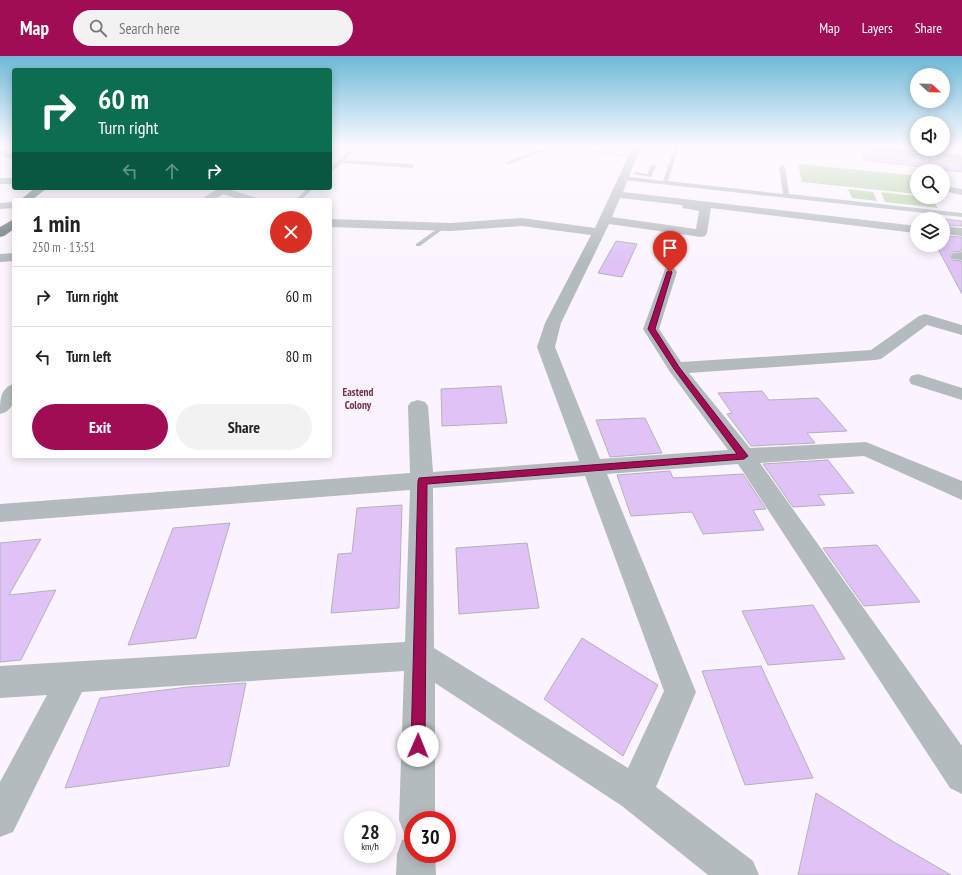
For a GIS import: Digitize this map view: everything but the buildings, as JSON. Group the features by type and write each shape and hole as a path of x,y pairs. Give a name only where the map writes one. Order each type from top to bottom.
{"highway":[{"path":"28,198 39,190"},
{"path":"0,218 12,209"},
{"path":"0,233 12,224"}],"street":[{"path":"620,184 553,323 546,347 680,692 635,793"},
{"path":"208,198 223,190"},
{"path":"228,190 248,198"},
{"path":"616,194 910,228"},
{"path":"332,223 442,227 522,222 701,233 706,208 636,200"},
{"path":"0,206 12,207"},
{"path":"950,231 962,232"},
{"path":"0,258 12,257"},
{"path":"670,272 651,329 676,368 744,456 962,776"},
{"path":"676,368 875,355 925,319 962,330"},
{"path":"918,380 962,394"},
{"path":"417,811 422,481 418,406"},
{"path":"0,513 744,456 866,449 962,491"},
{"path":"0,682 420,656 635,793 735,874"},
{"path":"0,819 73,677"},
{"path":"416,863 416,875"}],"lane":[{"path":"684,184 962,215"},
{"path":"784,184 786,196"},
{"path":"300,198 309,190"},
{"path":"418,245 442,227"}],"green space":[{"path":"823,184 910,184 910,193"},
{"path":"848,189 873,192 877,201 852,198"},
{"path":"881,192 910,195 910,204 935,204 938,208 885,202"}],"district":[{"name":"Eastend Colony","path":"358,398"}],"route":[{"path":"418,746 422,481 744,456 676,368 651,329 670,272"}]}
